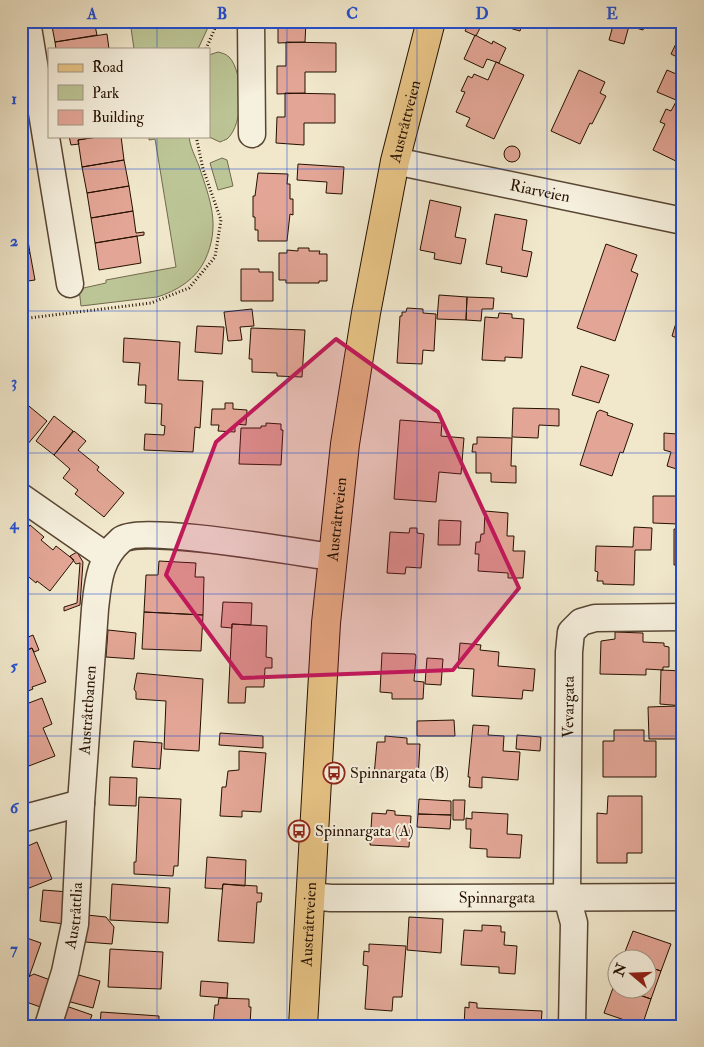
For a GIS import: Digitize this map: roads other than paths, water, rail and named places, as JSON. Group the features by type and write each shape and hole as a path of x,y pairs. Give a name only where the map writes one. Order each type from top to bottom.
{"main road":[{"name":"Austråttveien","path":"303,1026 326,624 345,444 368,303 395,161 431,21"}],"street":[{"path":"28,21 70,284"},
{"path":"251,21 252,134"},
{"name":"Riarveien","path":"395,161 683,221"},
{"path":"21,497 106,556"},
{"name":"Austråttbanen","path":"80,802 98,582 106,556 122,538 150,535 202,538 332,557"},
{"name":"Vevargata","path":"572,1026 574,922 566,897 569,652 571,632 580,622 595,618 683,617"},
{"path":"21,819 80,802"},
{"name":"Austråttlia","path":"48,1026 65,972 75,924 80,802"},
{"name":"Spinnargata","path":"310,896 331,898 683,897"}],"place":[{"name":"Spinnargata (B)","path":"334,773"},
{"name":"Spinnargata (A)","path":"299,831"}]}
